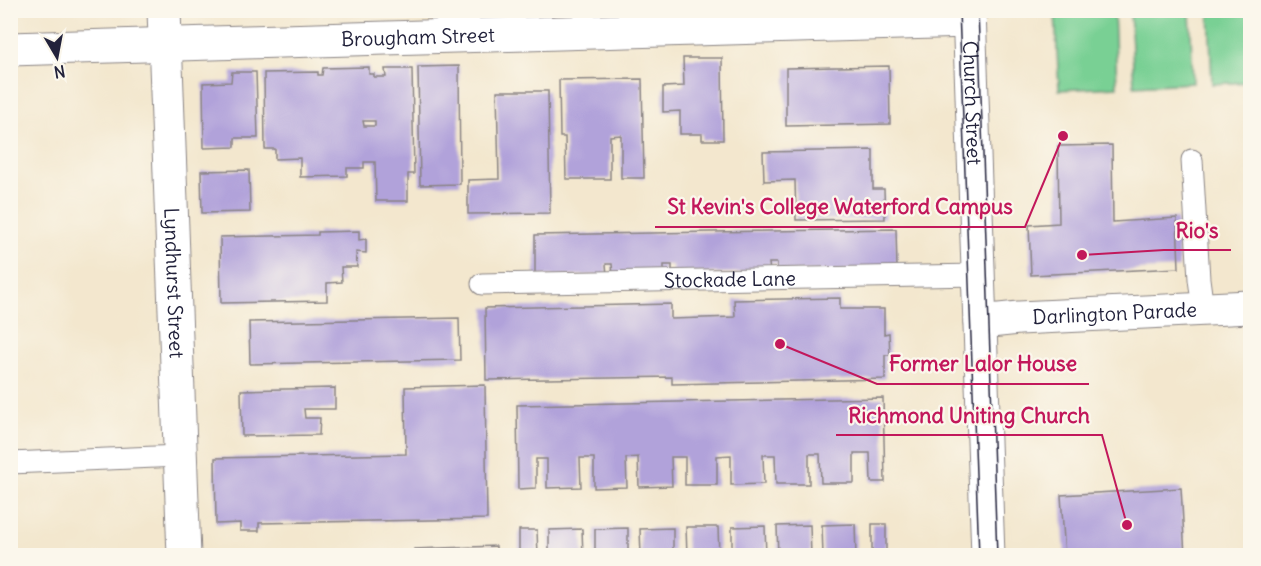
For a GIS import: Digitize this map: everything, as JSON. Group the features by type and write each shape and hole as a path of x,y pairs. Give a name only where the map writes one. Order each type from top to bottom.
{"street":[{"name":"Lyndhurst Street","path":"164,10 184,555"},
{"name":"Brougham Street","path":"10,49 969,16"},
{"name":"Church Street","path":"969,16 988,555"},
{"name":"Darlington Parade","path":"980,322 1251,307"}],"lane":[{"path":"1192,160 1203,309"},
{"name":"Stockade Lane","path":"483,284 978,275"},
{"path":"10,463 180,456"}],"green space":[{"path":"1055,11 1114,11 1117,87 1059,90"},
{"path":"1130,11 1190,11 1193,83 1134,86"},
{"path":"1209,11 1250,11 1250,82 1212,84"}],"building":[{"path":"683,58 722,58 723,140 702,140 702,134 680,134 680,111 663,112 663,87 684,86"},
{"path":"459,66 460,184 420,185 418,67"},
{"path":"889,66 890,124 786,126 786,68"},
{"path":"369,67 369,74 374,74 374,77 386,77 385,69 412,69 414,174 408,174 408,201 376,201 375,162 364,162 364,168 347,168 347,176 300,177 300,158 275,159 275,149 265,149 264,73 318,72 318,75 322,75 323,68","holes":["363,121 375,121 375,126 364,126"]},
{"path":"232,72 256,72 258,138 235,138 235,147 204,148 203,83 231,82"},
{"path":"642,79 644,178 621,178 621,135 610,136 610,179 566,179 565,137 560,137 559,80"},
{"path":"497,91 548,91 550,213 468,214 468,180 499,179"},
{"path":"1112,145 1113,222 1177,218 1179,268 1031,275 1029,225 1059,223 1058,146"},
{"path":"873,150 873,189 884,189 885,219 796,220 795,180 764,181 763,152"},
{"path":"249,170 250,212 202,213 201,171"},
{"path":"896,229 897,270 777,272 777,263 769,263 770,272 672,274 672,265 664,265 664,274 613,275 612,264 606,264 607,275 535,276 535,235"},
{"path":"359,231 359,240 366,239 366,253 356,252 357,267 341,267 342,282 327,283 327,301 221,303 220,237 318,235 318,232"},
{"path":"840,298 840,309 884,309 884,334 889,333 890,355 885,355 885,379 672,384 672,377 486,380 485,308 671,304 671,319 735,317 734,300"},
{"path":"459,318 460,360 250,364 249,322"},
{"path":"485,385 487,519 259,523 259,531 240,531 240,523 216,524 215,458 406,454 405,387"},
{"path":"335,388 335,409 304,409 305,418 320,418 319,435 242,436 241,390"},
{"path":"883,398 885,482 871,482 870,453 854,453 854,483 821,483 820,454 809,454 809,484 776,484 775,455 763,455 764,484 731,485 731,455 717,456 717,485 685,485 685,457 671,457 672,486 639,487 638,457 626,458 627,487 594,488 594,458 580,458 581,487 547,488 547,459 536,459 536,488 518,489 517,405"},
{"path":"1181,488 1185,556 1065,556 1061,495"},
{"path":"855,524 856,556 823,556 822,525"},
{"path":"872,524 886,524 886,556 868,556 872,553"},
{"path":"810,525 811,556 778,556 777,526"},
{"path":"765,526 766,556 732,556 732,527"},
{"path":"686,527 718,527 719,556 687,556"},
{"path":"628,528 628,556 595,556 595,529"},
{"path":"673,528 673,556 641,556 640,529"},
{"path":"582,529 583,556 549,556 549,530"},
{"path":"519,530 537,530 538,556 519,556"},
{"path":"496,546 496,556 414,556 414,549"}],"tram line":[{"path":"959,10 979,556"},
{"path":"978,10 997,556"}],"place":[{"name":"St Kevin's College Waterford Campus","path":"1063,136"},
{"name":"Rio's","path":"1082,255"},
{"name":"Former Lalor House","path":"780,344"},
{"name":"Richmond Uniting Church","path":"1127,525"}]}
